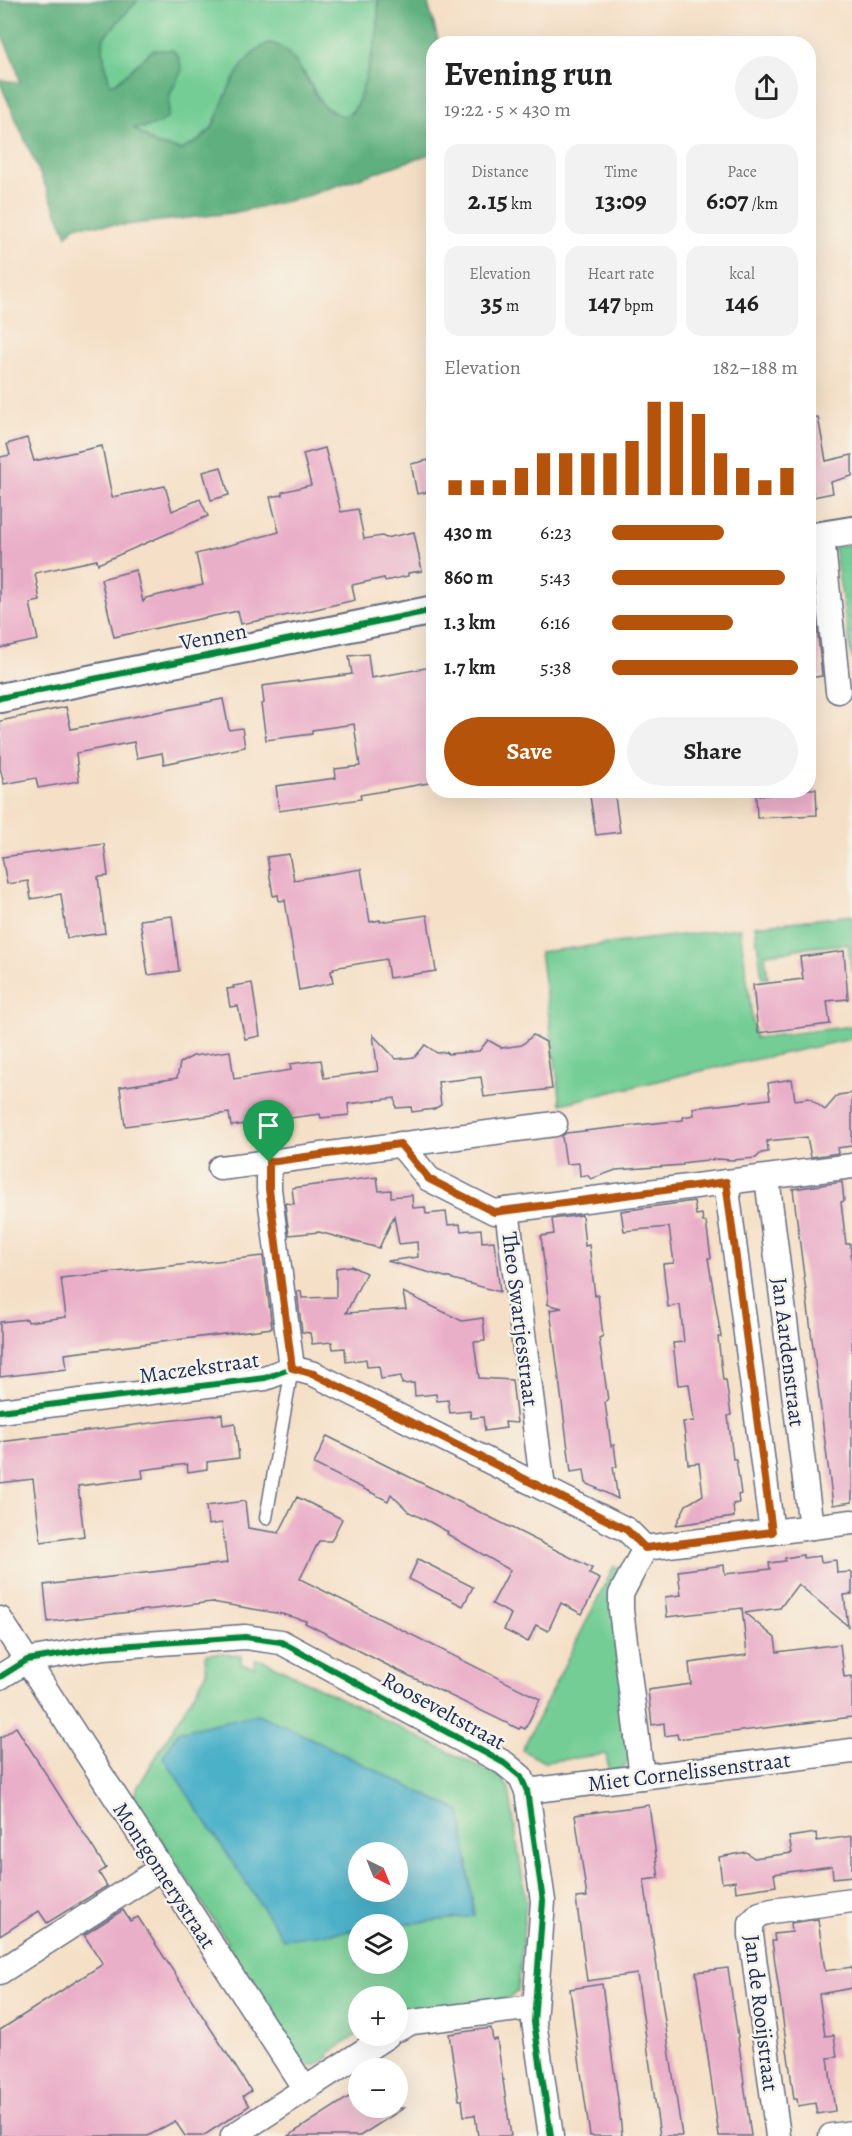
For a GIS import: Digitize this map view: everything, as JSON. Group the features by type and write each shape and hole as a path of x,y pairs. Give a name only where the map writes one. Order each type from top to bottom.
{"street":[{"path":"816,537 852,531"},
{"path":"816,544 838,691"},
{"name":"Vennen","path":"0,698 426,612"},
{"path":"220,1168 555,1124"},
{"path":"400,1144 429,1179 494,1212 507,1210"},
{"path":"269,1162 269,1189 292,1368"},
{"name":"Theo Swartjesstraat","path":"543,1488 507,1210 852,1166"},
{"name":"Jan Aardenstraat","path":"767,1178 811,1527"},
{"name":"Jan Aardenstraat","path":"726,1182 772,1532"},
{"name":"Maczekstraat","path":"0,1411 265,1378 292,1368 314,1374 627,1530 645,1548"},
{"path":"642,1777 621,1610 621,1594 645,1548 852,1522"},
{"name":"Montgomerystraat","path":"0,1619 304,2090"},
{"name":"Rooseveltstraat","path":"0,1677 27,1660 104,1647 245,1637 280,1642 504,1763 521,1777 527,1791 543,1900 534,2022 551,2136"},
{"name":"Miet Cornelissenstraat","path":"527,1791 852,1750"},
{"path":"0,1972 160,1869"},
{"name":"Jan de Rooijstraat","path":"778,2136 751,1923 760,1914 772,1911 852,1900"},
{"path":"408,2024 534,2007"},
{"path":"233,2136 372,2046"}],"lane":[{"name":"Maczekstraat","path":"266,1518 292,1368"}],"green space":[{"path":"0,0 138,0 104,37 104,55 110,84 116,83 153,50 173,50 179,58 182,70 170,94 168,116 157,124 134,128 155,144 181,150 209,132 237,73 248,58 269,43 286,51 293,59 324,107 340,115 350,114 358,102 374,46 379,13 378,0 427,0 437,36 426,36 426,155 301,198 232,213 125,225 79,225 67,235 0,83 0,80 20,82 16,66 0,31"},
{"path":"138,0 378,0 378,33 359,100 346,117 323,106 305,74 276,45 256,51 236,76 211,129 198,141 182,150 155,144 133,127 145,128 169,111 168,99 173,87 153,50 116,83 110,84 104,55 104,37"},
{"path":"852,544 852,660 834,547"},
{"path":"852,915 852,973 848,944 765,954 768,978 762,978 755,926"},
{"path":"740,928 755,1038 852,1026 852,1039 687,1074 561,1104 540,952"},
{"path":"614,1566 622,1571 629,1759 622,1769 609,1772 606,1754 544,1762 522,1750"},
{"path":"220,1653 241,1656 241,1664 254,1667 256,1659 265,1661 502,1778 509,1789 526,1901 518,1991 509,1998 408,2013 408,1986 348,1986 348,2041 328,2054 329,2057 317,2065 309,2066 297,2054 293,2056 221,1944 228,1943 133,1795 207,1672 205,1657 207,1654"}],"water":[{"path":"257,1714 461,1812 474,1916 408,1924 408,1914 348,1914 348,1931 283,1939 163,1757 178,1732"}],"building":[{"path":"816,417 818,417 826,461 852,455 852,476 831,482 833,493 816,496"},
{"path":"27,438 34,461 102,446 112,497 165,486 172,511 200,499 208,516 98,564 97,560 35,573 40,601 30,603 38,640 0,648 0,457 10,455 7,444"},
{"path":"325,448 341,512 358,509 364,539 382,536 386,538 414,532 422,571 385,581 384,578 352,585 355,600 299,613 241,624 238,611 114,637 101,579 136,570 143,602 146,598 203,585 196,554 279,532 270,497 311,485 303,454"},
{"path":"426,461 426,492 417,494 411,464"},
{"path":"221,467 229,495 211,500 203,472"},
{"path":"816,616 822,676 816,677"},
{"path":"368,654 371,678 426,668 426,783 360,795 361,799 279,811 276,786 336,778 335,769 360,766 354,724 312,730 312,734 266,740 261,704 264,703 262,686 352,674 349,656"},
{"path":"223,699 229,730 242,728 245,747 164,764 162,753 137,758 134,742 76,753 79,781 38,788 36,778 4,784 0,768 0,721 66,707 71,729"},
{"path":"816,789 817,815 757,818 756,798 816,798"},
{"path":"590,798 615,798 620,832 596,835"},
{"path":"104,844 108,876 98,877 105,933 67,938 61,894 31,899 28,881 7,884 2,857"},
{"path":"289,854 294,880 361,869 370,922 427,915 436,971 389,978 386,959 333,968 334,970 331,971 333,983 299,990 285,900 279,901 278,895 273,896 267,857"},
{"path":"172,916 179,971 148,975 140,920"},
{"path":"844,951 848,999 827,1001 830,1024 758,1033 753,985 803,979 800,957"},
{"path":"252,983 260,1036 245,1039 238,1006 230,1007 227,989"},
{"path":"373,1035 396,1059 415,1057 425,1045 437,1053 447,1052 448,1054 479,1051 488,1040 502,1048 522,1045 533,1035 546,1042 552,1089 484,1097 481,1077 438,1082 441,1105 434,1109 412,1112 411,1107 396,1108 395,1098 348,1104 349,1115 321,1118 320,1114 231,1126 229,1113 125,1126 120,1087 177,1078 180,1063 193,1056 230,1051 234,1079 291,1070 290,1064 321,1060 324,1078 378,1071"},
{"path":"792,1079 795,1100 809,1098 825,1110 838,1095 852,1093 852,1146 837,1148 838,1153 811,1157 807,1137 767,1141 768,1152 761,1153 756,1158 718,1159 683,1163 683,1165 616,1170 591,1179 587,1175 580,1176 579,1163 566,1164 562,1136 566,1133 683,1120 683,1117 694,1115 693,1108 770,1099 768,1083"},
{"path":"377,1177 379,1191 391,1190 391,1197 412,1195 413,1208 425,1207 426,1214 446,1212 448,1225 460,1224 461,1231 481,1229 482,1242 494,1241 500,1292 387,1261 418,1257 417,1242 399,1244 394,1216 379,1248 319,1232 289,1235 285,1203 294,1204 292,1188"},
{"path":"842,1182 844,1201 841,1202 846,1244 850,1244 852,1263 852,1502 833,1505 793,1189"},
{"path":"694,1201 696,1215 702,1214 703,1222 706,1222 711,1258 708,1258 721,1337 718,1337 723,1380 726,1380 731,1415 728,1416 733,1459 736,1459 741,1494 738,1495 739,1503 733,1504 734,1517 676,1525 686,1505 703,1495 699,1463 688,1464 683,1422 694,1421 689,1384 678,1385 673,1343 684,1342 680,1305 668,1307 663,1264 674,1263 669,1227 624,1231 621,1211"},
{"path":"582,1215 585,1246 589,1245 595,1296 598,1295 603,1336 599,1338 608,1400 605,1402 611,1446 614,1445 617,1467 613,1467 618,1499 586,1483 584,1470 571,1472 550,1310 562,1308 546,1304 548,1304 548,1298 541,1236 554,1234 552,1219"},
{"path":"263,1256 272,1328 65,1354 67,1369 0,1377 0,1322 27,1319 28,1322 66,1317 61,1278"},
{"path":"351,1266 366,1273 346,1313 406,1309 403,1292 462,1321 483,1318 485,1341 474,1342 479,1378 512,1380 517,1423 505,1422 506,1428 485,1431 483,1417 471,1418 470,1411 450,1413 448,1400 437,1401 436,1394 415,1396 414,1383 402,1384 401,1376 381,1379 379,1366 367,1367 366,1359 346,1362 345,1348 333,1349 332,1342 312,1344 310,1333 302,1332 297,1292 301,1291 302,1298 336,1297 336,1268"},
{"path":"222,1414 223,1425 235,1423 239,1458 207,1462 207,1469 188,1472 187,1464 142,1470 143,1478 78,1486 84,1536 41,1542 33,1479 0,1483 0,1442"},
{"path":"327,1436 592,1568 589,1574 600,1579 582,1614 561,1603 548,1631 536,1625 528,1642 504,1630 511,1614 492,1604 510,1570 447,1534 448,1532 409,1512 391,1494 388,1501 314,1464"},
{"path":"297,1497 342,1519 331,1541 319,1541 300,1579 540,1699 525,1729 521,1727 519,1729 387,1665 305,1623 306,1621 282,1614 212,1602 48,1622 44,1585 227,1563 222,1523 208,1525 206,1506 245,1501 248,1528 279,1533"},
{"path":"803,1555 803,1558 820,1556 821,1562 836,1560 837,1573 852,1572 852,1594 844,1595 848,1626 798,1584 780,1608 745,1613 775,1638 777,1652 840,1644 844,1677 852,1676 852,1717 678,1739 677,1734 665,1736 664,1723 652,1725 648,1690 691,1684 689,1663 747,1655 742,1608 667,1617 665,1597 681,1595 678,1571 724,1565 725,1574 770,1569 769,1563"},
{"path":"418,1559 473,1587 463,1606 409,1579"},
{"path":"16,1727 106,1868 99,1873 107,1886 47,1923 39,1911 0,1936 0,1738"},
{"path":"649,1805 659,1878 644,1880 682,2136 660,2136 637,1974 587,1981 576,1898 587,1897 575,1815"},
{"path":"816,1833 817,1841 852,1836 852,1876 833,1878 832,1866 774,1874 776,1886 736,1892 735,1881 722,1883 719,1857 746,1852 754,1858 792,1853 789,1837"},
{"path":"123,1910 130,1921 138,1917 237,2069 251,2091 243,2096 249,2106 203,2136 185,2136 175,2121 148,2136 0,2136 0,2030 103,1964 84,1935"},
{"path":"818,1919 825,1971 852,1967 852,1988 819,1994 825,2036 834,2035 837,2057 828,2058 835,2111 817,2114 815,2103 798,2106 797,2099 794,2099 772,1941 775,1941 774,1934 792,1932 791,1923"},
{"path":"728,1968 751,2136 719,2136 696,1972"},
{"path":"602,1984 622,2136 590,2136 579,2058 570,1989"},
{"path":"491,2028 493,2040 497,2039 511,2136 478,2136 475,2115 464,2116 462,2100 459,2100 449,2034"},
{"path":"348,2097 348,2118 388,2118 360,2136 288,2136"}],"cycle path":[{"path":"0,698 426,612"},
{"path":"0,1411 265,1378 292,1368 314,1374 627,1530 645,1548"},
{"path":"0,1677 27,1660 104,1647 245,1637 281,1642 504,1763 521,1777 527,1791 543,1901 534,2022 551,2136"}],"route":[{"path":"400,1144 429,1179 494,1212 726,1182 772,1532 645,1548 627,1530 314,1374 292,1368 269,1189 269,1162 400,1144"}]}
